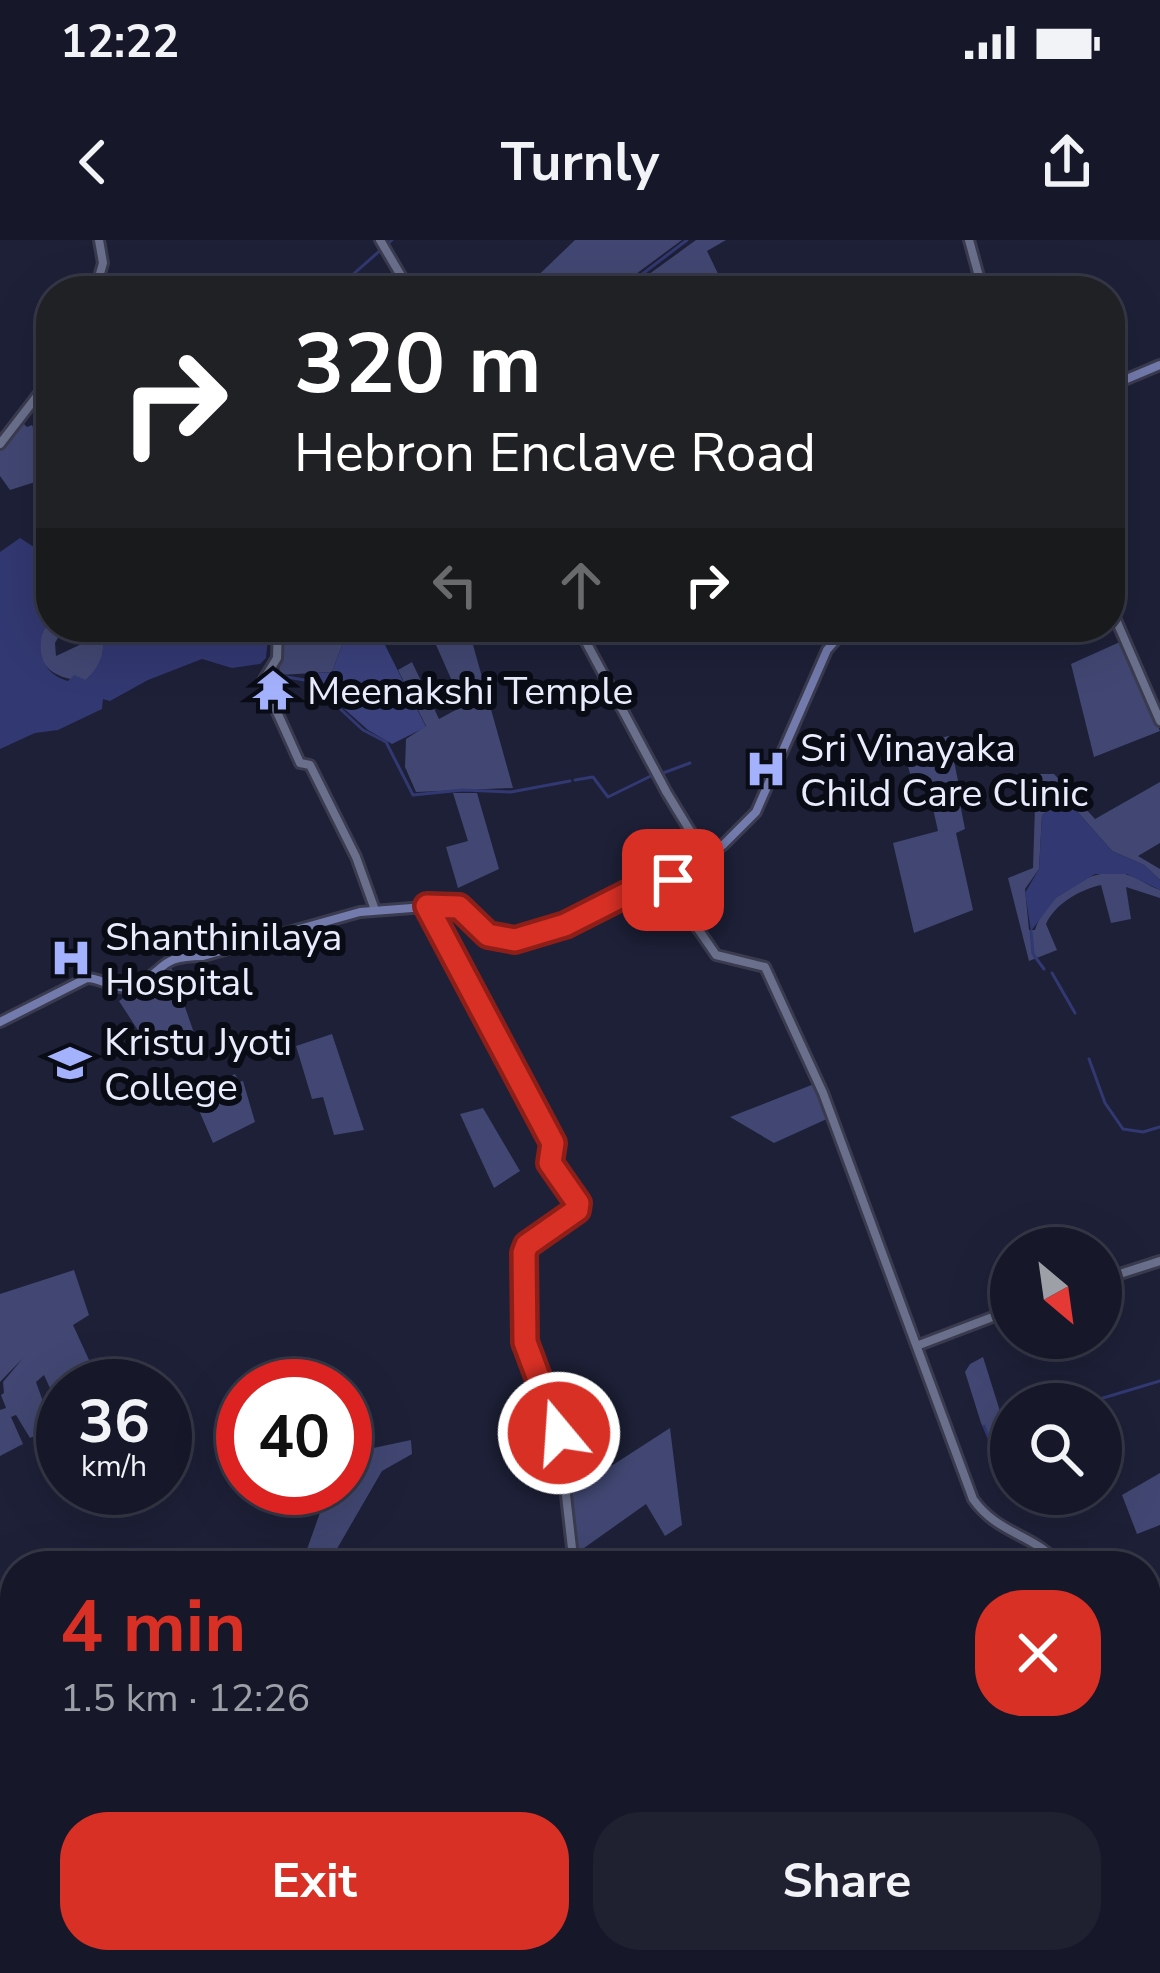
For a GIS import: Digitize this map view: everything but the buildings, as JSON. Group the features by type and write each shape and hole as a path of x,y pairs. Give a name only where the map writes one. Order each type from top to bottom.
{"main road":[{"path":"1125,380 1160,365"},
{"path":"0,1022 86,978 120,988 133,986 168,959 203,956 375,910 459,907 488,935 510,941 565,925 630,892 668,884 739,833 756,812 833,642"}],"street":[{"path":"99,240 103,263 99,276"},
{"path":"380,240 401,276"},
{"path":"969,240 979,276"},
{"path":"0,444 36,397"},
{"path":"1125,640 1160,721"},
{"path":"278,642 277,658 263,681 300,764 310,765 346,837 375,910"},
{"path":"586,642 706,857"},
{"path":"668,884 716,955 765,967 823,1093 974,1499 988,1520 1044,1551"},
{"path":"427,906 553,1143 550,1163 578,1203 577,1210 527,1245 524,1253 524,1337 559,1433 572,1551"},
{"path":"1122,1273 1160,1261"},
{"path":"919,1345 990,1318"}],"shaded area":[{"path":"575,240 682,240 633,276 538,276"},
{"path":"696,240 726,240 707,251 719,276 646,276"},
{"path":"23,423 32,425 36,482 10,490 0,476 0,449"},
{"path":"20,538 36,548 36,642 42,642 45,664 54,675 68,681 74,675 86,680 102,655 102,642 268,642 266,658 260,664 232,668 202,659 110,701 103,699 102,709 58,730 35,733 0,749 0,552"},
{"path":"56,642 56,656 86,642 104,642 101,665 86,680 61,676 44,663 39,643"},
{"path":"280,642 343,642 332,672 279,675"},
{"path":"343,642 384,642 426,727 392,744 368,730 305,674 332,672"},
{"path":"435,642 472,642 513,788 416,792 405,767 406,739 426,726 398,670 412,662 439,719 463,706"},
{"path":"1122,642 1160,731 1094,757 1071,664"},
{"path":"949,736 958,781 914,787 902,746"},
{"path":"1036,774 1054,774 1095,819 1160,782 1160,843 1138,856 1160,869 1160,880 1144,865 1112,851 1067,800 1042,815 1039,869 1025,889 1029,930 1035,930 1059,895 1098,875 1130,875 1160,890 1160,898 1126,887 1131,919 1111,923 1101,885 1076,894 1046,924 1057,950 1029,961 1008,878 1033,868"},
{"path":"957,788 965,829 956,833 973,910 914,933 893,843 938,831 929,791"},
{"path":"453,793 477,793 499,869 458,888 446,847 468,841"},
{"path":"1067,800 1112,851 1144,865 1160,880 1160,890 1127,874 1095,874 1056,898 1031,931 1025,893 1039,869 1042,815"},
{"path":"171,967 194,1033 152,1052 119,1001"},
{"path":"332,1034 364,1130 334,1135 323,1097 312,1099 296,1046"},
{"path":"235,1074 243,1081 255,1122 213,1143 192,1094"},
{"path":"814,1084 829,1118 774,1143 730,1117"},
{"path":"483,1108 520,1171 494,1188 460,1114"},
{"path":"74,1270 89,1315 73,1325 89,1359 36,1359 36,1435 30,1438 16,1415 11,1417 23,1444 0,1456 0,1410 6,1408 3,1382 23,1358 0,1382 0,1294"},
{"path":"983,1357 991,1383 990,1443 965,1372"},
{"path":"670,1428 682,1525 665,1536 646,1504 577,1551 571,1492"},
{"path":"411,1440 412,1454 382,1471 372,1488 372,1448"},
{"path":"1160,1473 1160,1525 1137,1534 1122,1495"},
{"path":"319,1515 357,1515 336,1551 306,1551"}],"waterway":[{"path":"351,276 392,240"},
{"path":"640,276 687,240"},
{"path":"270,674 310,681 363,730 386,742 413,795 511,792 570,781"},
{"path":"663,773 690,763"},
{"path":"575,780 593,777 608,797 655,774"},
{"path":"1031,931 1033,954 1044,969"},
{"path":"1052,973 1075,1013"},
{"path":"1089,1059 1105,1103 1123,1129 1143,1132 1160,1127"},
{"path":"1122,1392 1160,1381"},
{"path":"984,1426 990,1440"}],"place":[{"name":"Meenakshi Temple","path":"273,690"},
{"name":"Sri Vinayaka Child Care Clinic","path":"766,769"},
{"name":"Shanthinilaya Hospital","path":"71,958"},
{"name":"Kristu Jyoti College","path":"70,1063"}],"route":[{"path":"559,1433 525,1342 524,1253 527,1245 577,1210 578,1203 550,1163 553,1143 427,906 459,907 488,935 510,941 565,925 627,894 673,880"}]}
